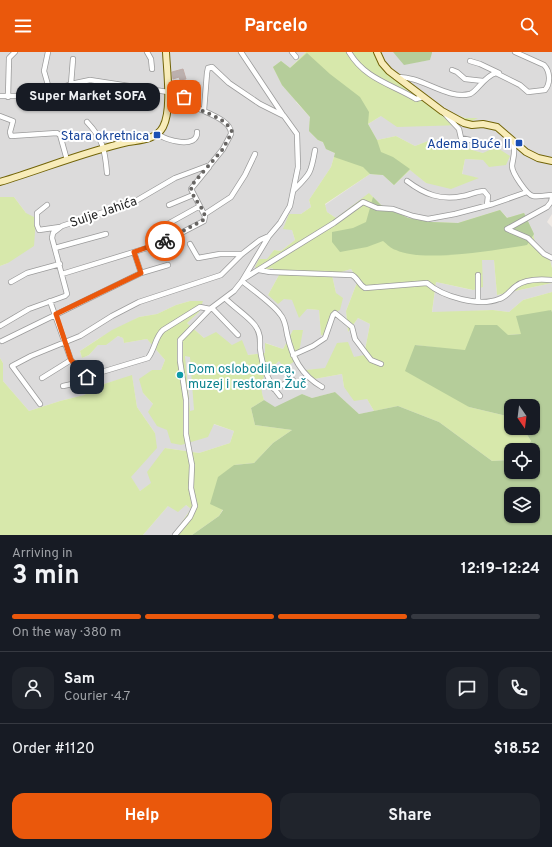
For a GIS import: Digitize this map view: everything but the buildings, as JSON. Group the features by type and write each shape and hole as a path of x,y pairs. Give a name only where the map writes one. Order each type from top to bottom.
{"street":[{"path":"8,97 9,58 15,52"},
{"path":"48,52 44,71 50,92"},
{"path":"147,52 151,59 152,69"},
{"path":"0,182 104,147 145,139 158,134 166,120 168,85 166,52"},
{"path":"175,535 190,517 195,506 191,488 192,465 186,434 186,400 179,343 182,338 211,309 234,291 243,280 269,236 290,206 298,167 297,134 241,52"},
{"path":"292,52 296,57"},
{"path":"349,52 358,65 382,82 405,92 416,99 423,97"},
{"path":"377,52 382,63 395,77 442,111 467,125 483,124 497,127 513,142 538,158 552,161"},
{"path":"470,62 488,67 520,85 528,92 545,90 548,87 549,79 546,68 514,52"},
{"path":"71,84 73,59"},
{"path":"204,110 207,72 208,68 212,67 229,83 254,100 284,116"},
{"path":"452,70 457,72 465,79 483,81"},
{"path":"395,77 420,80 440,90 468,94 474,92 483,81 492,74 500,74"},
{"path":"0,96 27,96 50,92 71,84 90,80 168,92"},
{"path":"62,274 164,242 204,220 205,214 193,195 191,186 223,149 232,132 226,124 204,110 194,106 177,88 168,85"},
{"path":"442,111 458,129 461,138 488,144"},
{"path":"0,116 13,121 10,132 11,136 57,133 60,135 67,160"},
{"path":"87,122 95,130 104,147 107,173"},
{"path":"158,134 167,139 190,142 197,136 197,132"},
{"path":"513,142 515,154 512,167 513,172 528,192 534,196 552,196 551,202 547,207 508,227 507,229 508,231 528,238 544,254 552,258"},
{"path":"293,191 312,169 315,150"},
{"path":"205,214 231,197 245,175 255,154"},
{"name":"Sulje Jahića","path":"0,326 29,309 67,294 52,238 53,233 60,227 134,202 175,178 210,165"},
{"path":"407,181 418,190 435,197 458,197 484,191 488,196 487,205"},
{"path":"243,280 334,223 363,202 377,208 393,209 413,216 428,219 442,217 487,205 528,192"},
{"path":"169,205 193,195"},
{"path":"47,205 37,213 39,230 60,227"},
{"path":"164,226 200,206"},
{"path":"55,248 106,234"},
{"path":"40,404 12,366 31,356 80,336 112,316 139,302 221,275 242,254 260,240 269,236"},
{"path":"190,244 198,258 220,254 242,254"},
{"path":"134,252 141,273"},
{"path":"11,282 27,273 60,264"},
{"path":"2,341 141,273 168,265"},
{"path":"259,270 276,273 352,275 361,287 365,288 427,283 435,290 449,296 478,301 499,300 505,297 517,285 525,282 552,280"},
{"path":"478,275 478,301"},
{"path":"243,280 281,314 293,355 301,370 313,382 322,387"},
{"path":"224,298 256,327 260,337 264,368 270,383 280,396"},
{"path":"50,301 56,314 71,360 87,377"},
{"path":"63,386 78,383 87,377 148,358 152,352 158,334 200,307 211,309 238,335"},
{"path":"293,355 313,346 325,338 333,314 336,314 352,327 355,339 371,360 381,364"},
{"path":"42,378 71,360"},
{"path":"274,389 293,380"}],"shaded area":[{"path":"0,52 306,52 290,68 296,102 310,117 318,140 323,142 335,153 331,167 309,200 311,207 301,214 292,230 295,240 281,251 274,250 259,273 272,268 279,275 268,295 292,300 307,309 319,310 321,335 325,336 336,293 332,275 351,269 358,280 346,311 348,332 358,318 370,324 364,355 325,369 307,370 314,379 342,374 344,387 367,399 374,411 359,414 335,392 312,398 302,394 275,408 264,400 260,388 261,379 279,361 293,330 283,349 266,343 265,353 248,355 232,345 204,338 187,323 199,312 202,301 190,301 176,305 157,314 139,317 98,339 80,351 82,358 89,355 98,345 106,344 118,336 123,338 124,343 147,339 165,360 161,370 152,370 143,393 153,404 234,431 230,443 199,453 165,448 152,483 140,491 130,477 155,433 137,407 132,376 104,384 84,395 29,411 3,381 3,363 0,358 0,266 8,263 26,213 14,197 0,197"},
{"path":"375,52 393,52 405,64 430,60 432,52 552,52 552,214 547,222 552,227 552,268 550,260 536,248 500,210 458,223 431,222 408,219 381,205 369,194 336,218 327,212 325,205 370,174 383,175 410,169 426,183 478,178 462,175 465,159 483,160 483,153 433,139 415,146 396,136 377,140 368,124 381,116 465,118 428,104 391,76"},
{"path":"482,260 494,260 497,295 552,283 552,292 523,300 509,312 493,310 432,313 436,282 472,290"},
{"path":"185,356 190,357 194,410 190,411"},
{"path":"186,505 191,509 173,535 143,535 168,506"}],"green space":[{"path":"306,52 375,52 376,56 428,104 465,118 478,118 463,125 397,127 381,116 368,124 377,140 396,136 415,146 433,139 483,153 496,147 510,156 506,165 489,167 483,160 465,159 462,174 479,178 451,189 426,183 410,170 394,185 383,175 370,174 325,204 327,212 336,218 369,193 381,205 408,218 431,222 458,223 500,210 507,218 524,213 533,232 536,248 550,260 552,268 552,283 497,295 494,260 482,260 483,287 473,290 436,282 432,312 493,310 509,312 523,300 552,292 552,312 550,310 521,334 508,335 465,351 415,345 469,407 504,415 504,435 527,435 531,441 530,443 504,443 504,460 492,461 439,422 398,406 374,411 367,399 354,401 344,387 342,374 314,379 306,370 325,368 337,343 348,342 354,357 364,355 370,324 358,318 348,332 346,311 358,280 351,269 332,275 336,293 343,298 340,310 331,314 325,336 321,335 319,310 307,309 299,318 292,300 284,299 278,304 268,295 279,275 272,268 259,273 255,267 259,259 267,259 274,250 281,251 295,240 292,230 283,229 289,214 301,214 311,207 309,200 331,167 335,153 326,149 323,142 318,140 309,131 310,117 282,85 273,67 281,61 290,68"},
{"path":"393,52 432,53 430,60 404,65"},
{"path":"307,53 330,74 360,97 369,112 368,124 377,140 381,152 393,157 410,169 394,185 383,175 370,174 363,167 334,157 335,153 326,149 323,142 318,140 309,131 310,117 282,85 273,67 281,61 290,68"},
{"path":"0,197 14,197 26,213 36,218 34,246 8,263 0,266"},
{"path":"373,197 381,205 408,218 431,222 458,223 500,210 507,218 524,213 534,234 527,245 460,254 408,254 392,249 383,241 367,247 340,252 332,242 332,232 353,228 366,222"},
{"path":"190,301 203,301 199,312 187,323 204,338 216,332 232,345 242,340 248,355 265,353 265,343 283,349 293,330 303,330 300,347 295,361 284,368 279,361 266,374 261,387 264,400 251,408 255,425 292,430 273,443 254,463 234,465 223,509 219,516 192,535 173,535 191,509 186,505 178,512 168,506 143,535 0,535 0,358 3,363 3,381 29,411 84,395 104,384 132,375 137,407 155,433 157,448 131,477 140,491 151,483 147,472 165,448 199,453 230,443 234,431 214,424 208,437 181,445 171,443 167,430 157,426 148,412 153,404 143,393 139,379 152,370 161,370 165,360 147,339 124,343 123,338 118,336 106,345 98,345 89,355 82,358 80,351 112,330 139,317 157,314 176,305"},
{"path":"551,310 552,535 192,535 219,516 223,510 210,504 218,477 234,465 254,463 273,443 292,430 255,425 251,408 264,400 275,407 302,394 312,398 335,392 359,414 398,406 439,422 492,461 504,460 504,479 540,479 540,443 530,443 531,441 527,435 540,435 540,399 504,399 504,415 469,407 405,371 415,345 465,350 475,325 497,325 508,335 521,334 516,316"}],"way so far":[{"path":"165,241 205,219 205,214 193,195 191,186 223,149 232,132 229,126 220,119 194,106 184,97"}],"place":[{"name":"Super Market SOFA","path":"184,97"},
{"name":"Stara okretnica","path":"157,135"},
{"name":"Adema Buće II","path":"519,143"},
{"name":"Dom oslobodilaca, muzej i restoran Žuč","path":"180,375"}],"route":[{"path":"87,377 71,360 56,314 141,273 134,252 165,241"}]}
